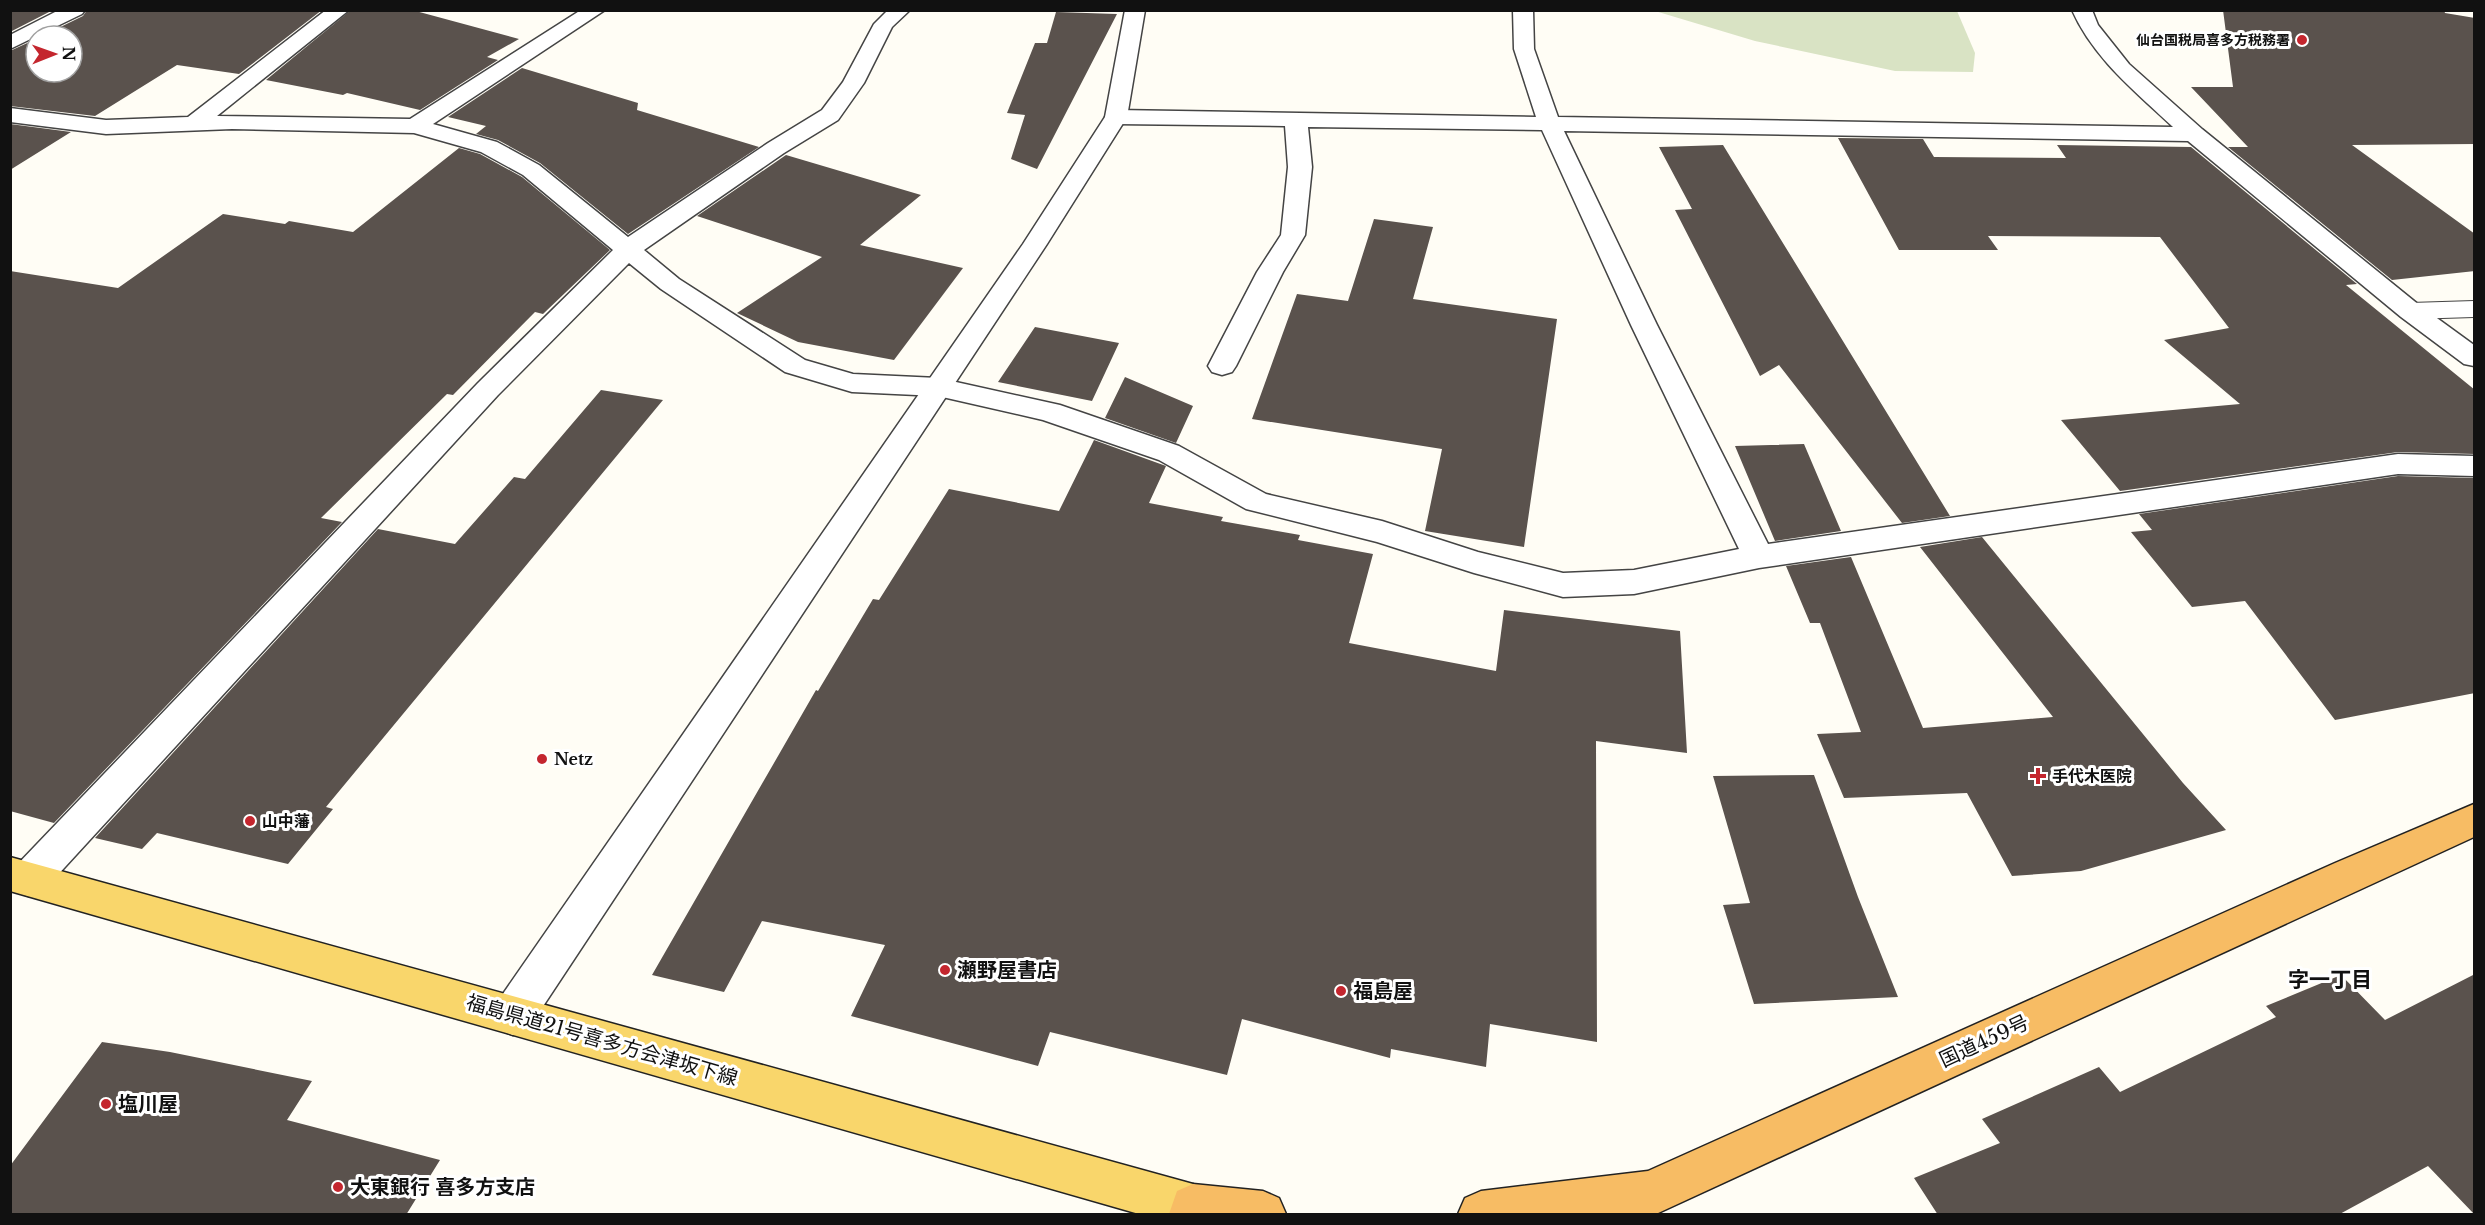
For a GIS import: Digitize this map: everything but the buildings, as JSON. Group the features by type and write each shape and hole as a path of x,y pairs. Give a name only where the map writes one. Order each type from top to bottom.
{"highway":[{"name":"国道459号","path":"1481,1215 1650,1194 2349,874 2475,820"},
{"path":"1192,1211 1263,1215"}],"main road":[{"name":"福島県道21号喜多方会津坂下線","path":"20,876 513,1015 1192,1211"}],"street":[{"path":"10,44 75,10"},
{"path":"193,124 339,10"},
{"path":"415,126 595,10"},
{"path":"20,876 488,389 628,249 766,154 830,115 853,83 884,24 900,10"},
{"path":"513,1015 1035,244 1116,117 1135,10"},
{"path":"1523,10 1524,50 1549,123 1644,325 1760,557"},
{"path":"2082,10 2089,26 2122,68 2194,134 2410,311 2475,358"},
{"path":"10,115 106,127 193,124 415,126 489,147 531,170 670,284 795,366 852,383 938,387 1050,412 1169,453 1257,502 1382,532 1474,562 1563,585 1634,582 1760,557 2398,464 2475,466"},
{"path":"1116,117 2194,134"},
{"path":"1222,366 1270,272 1293,235 1300,167 1296,119"}],"lane":[{"path":"2410,311 2475,309"}],"green space":[{"path":"1655,11 1957,11 1975,53 1973,72 1895,71 1755,41"}],"place":[{"name":"仙台国税局喜多方税務署","path":"2302,40"},
{"name":"Netz","path":"542,759"},
{"name":"手代木医院","path":"2038,776"},
{"name":"山中藩","path":"250,821"},
{"name":"瀬野屋書店","path":"945,970"},
{"name":"福島屋","path":"1341,991"},
{"name":"塩川屋","path":"106,1104"},
{"name":"大東銀行 喜多方支店","path":"338,1187"}],"district":[{"name":"字一丁目","path":"2330,980"}]}
